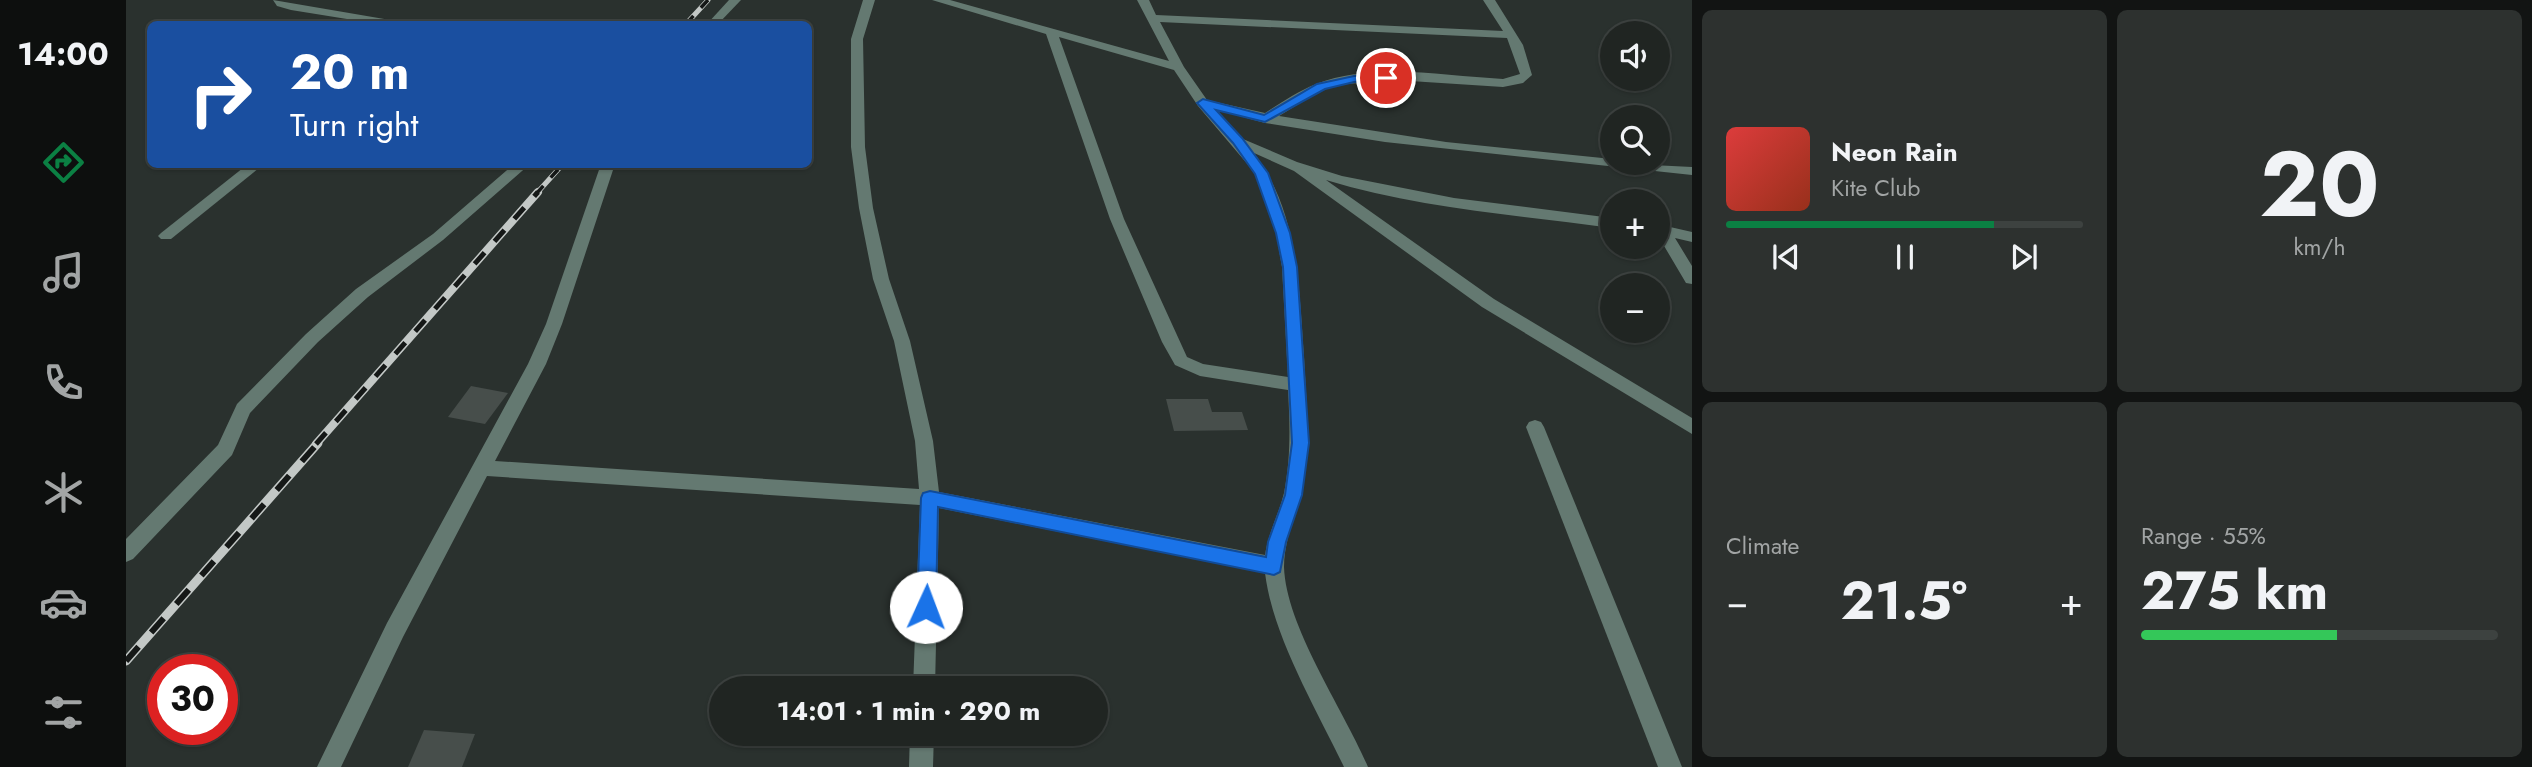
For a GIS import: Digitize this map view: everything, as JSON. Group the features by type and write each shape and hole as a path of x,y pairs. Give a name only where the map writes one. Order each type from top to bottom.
{"street":[{"path":"279,0 281,4 291,7 377,21"},
{"path":"715,21 735,0"},
{"path":"869,0 857,39 858,147 866,208 881,279 902,341 924,441 930,498 924,676"},
{"path":"939,0 1052,34 1178,67"},
{"path":"1143,0 1178,67 1203,103 1237,140 1262,173 1283,233 1290,267 1300,443 1293,495 1277,542 1274,566 1278,596 1290,630 1356,767"},
{"path":"1265,119 1321,86 1354,79 1503,83 1518,80 1526,75 1525,66 1511,35 1489,0"},
{"path":"1154,18 1511,35"},
{"path":"1052,34 1116,219 1181,361 1199,370 1296,384"},
{"path":"1203,103 1265,119 1439,146 1692,171"},
{"path":"1237,140 1298,167 1425,198 1600,220"},
{"path":"1298,167 1488,303 1692,426"},
{"path":"166,236 252,168"},
{"path":"126,553 225,450 243,409 312,338 362,293 448,229 518,168"},
{"path":"329,767 395,630 537,364 550,334 607,168"},
{"path":"1670,231 1692,236"},
{"path":"1670,245 1692,279"},
{"path":"1535,427 1670,767"},
{"path":"482,468 930,498 1274,566"},
{"path":"921,767 922,746"}],"building":[{"path":"471,386 508,393 485,424 448,417"},
{"path":"1166,399 1208,399 1212,412 1242,412 1248,430 1174,431"},
{"path":"424,730 475,734 462,767 408,767"}],"railway":[{"path":"689,21 708,0"},
{"path":"536,194 559,168"},
{"path":"316,444 538,192"},
{"path":"126,661 318,443"}],"route":[{"path":"926,607 930,498 1274,566 1277,542 1293,495 1300,443 1290,267 1283,233 1262,173 1237,140 1203,103 1265,119 1321,86 1354,79 1386,78"}]}
